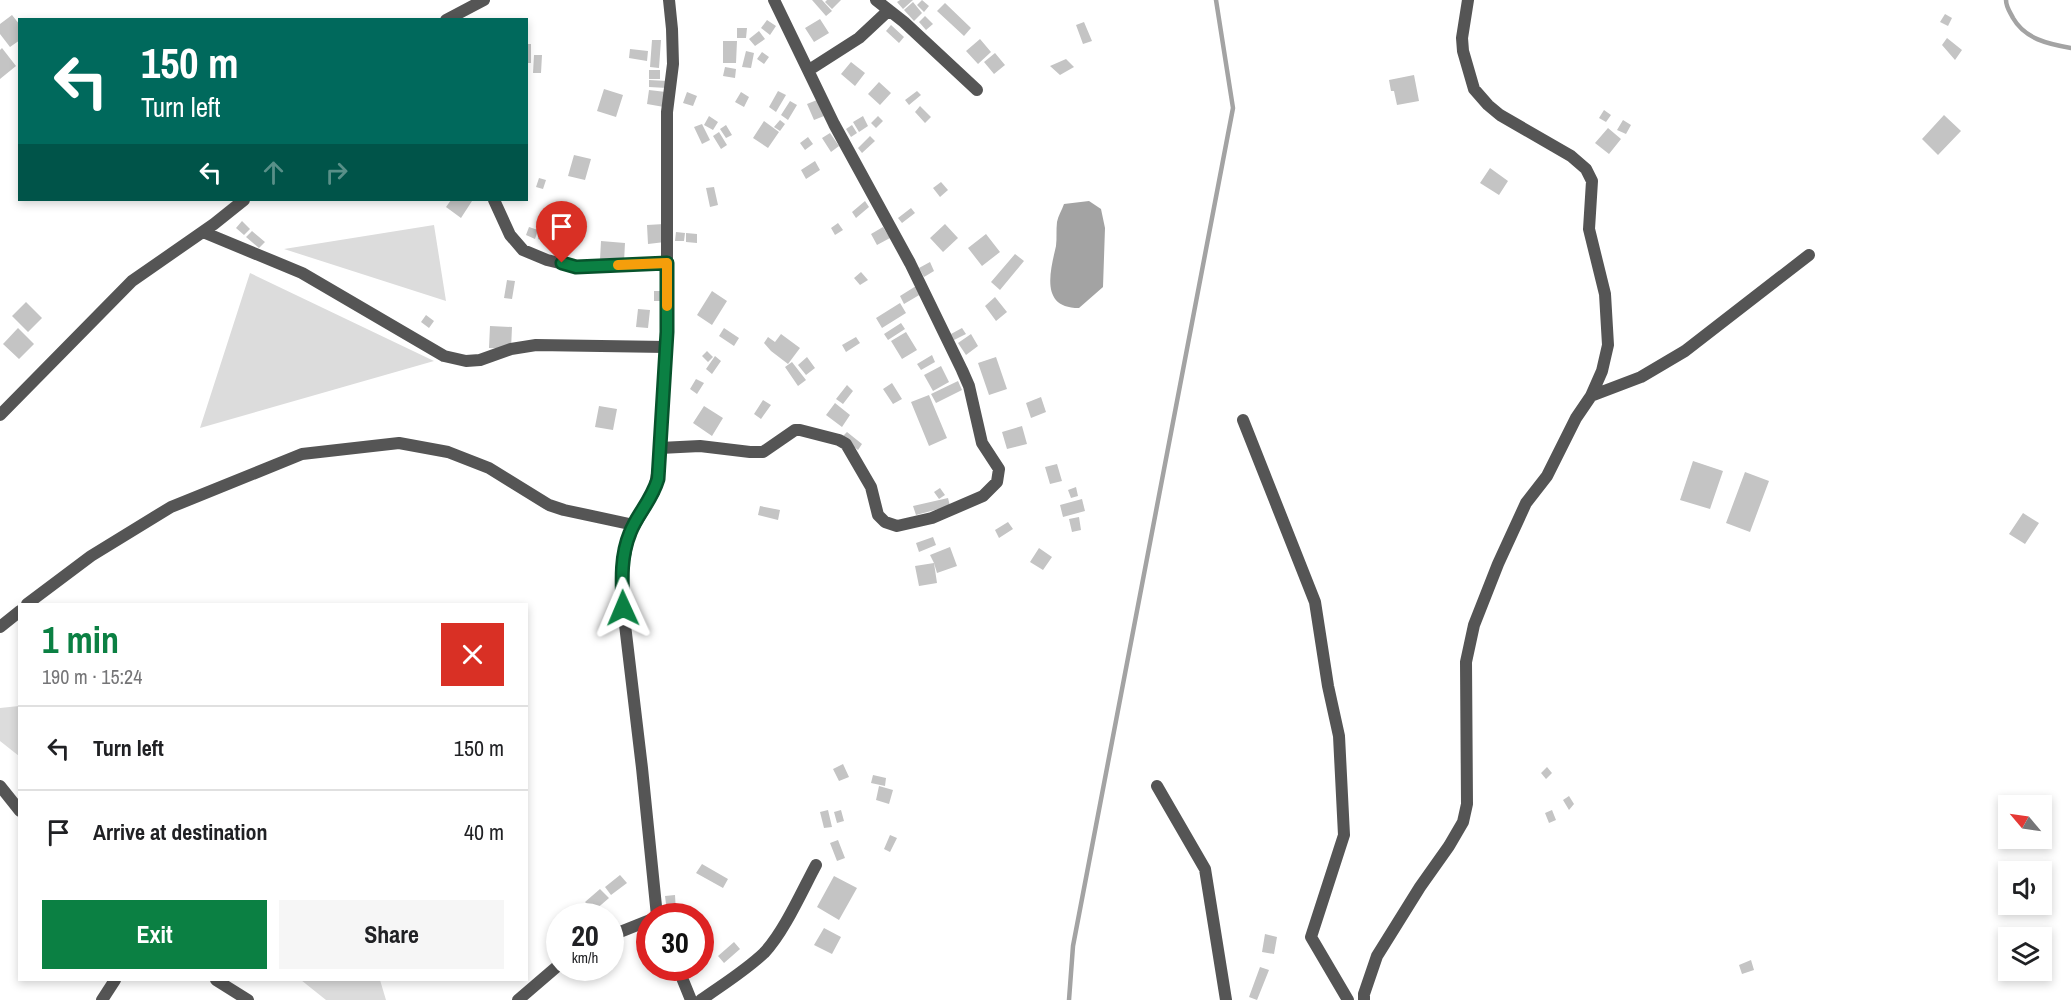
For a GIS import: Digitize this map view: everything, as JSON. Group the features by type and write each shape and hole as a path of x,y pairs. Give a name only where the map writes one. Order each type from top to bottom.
{"street":[{"path":"450,18 484,0"},
{"path":"655,903 623,608 624,557 634,525 654,492 658,479 666,347 667,112 673,64 669,0"},
{"path":"660,448 700,446 763,452 795,430 839,440 849,448 871,487 878,515 885,522 897,526 932,518 983,496 997,483 999,469 982,443 969,386 910,263 834,124 774,0"},
{"path":"876,0 977,90"},
{"path":"1364,1000 1377,956 1463,822 1467,804 1466,662 1474,625 1498,564 1526,503 1547,476 1575,418 1591,396 1602,371 1608,345 1605,294 1589,229 1592,181 1586,169 1571,156 1500,115 1474,89 1463,51 1462,38 1468,0"},
{"path":"809,70 859,38 889,10"},
{"path":"0,415 132,281 203,232 243,201"},
{"path":"494,201 510,235 523,250 547,260 576,267 667,263"},
{"path":"203,232 302,273 444,356 465,362 480,360 511,349 536,345 666,347"},
{"path":"1591,396 1641,377 1685,351 1809,255"},
{"path":"1243,420 1315,602 1328,686 1339,736 1344,835 1311,937 1348,1000"},
{"path":"28,603 91,556 171,507 302,454 399,443 448,452 489,468 549,505 634,525"},
{"path":"0,627 18,613"},
{"path":"0,786 18,808"},
{"path":"1157,786 1205,868 1226,1000"},
{"path":"700,1000 765,952 780,930 816,865"},
{"path":"518,1000 546,976"},
{"path":"102,1000 114,981"},
{"path":"218,981 248,1000"},
{"path":"683,981 691,1000"}],"shaded area":[{"path":"1089,201 1101,209 1105,228 1103,287 1079,308 1058,302 1053,295 1050,277 1056,246 1057,222 1064,204"},
{"path":"434,225 446,301 284,249"},
{"path":"250,273 434,361 200,428"},
{"path":"18,706 18,755 0,741 0,708"},
{"path":"302,981 380,981 386,1000 326,1000"}],"building":[{"path":"812,0 822,0 832,11 826,16"},
{"path":"841,0 832,9 825,2"},
{"path":"913,0 903,9 897,2"},
{"path":"922,0 929,6 924,12 917,5"},
{"path":"913,2 922,13 914,21 904,10"},
{"path":"945,3 971,28 964,36 937,11"},
{"path":"1945,14 1952,18 1948,26 1940,22"},
{"path":"12,15 18,22 18,41 10,47 0,34 0,24"},
{"path":"925,16 933,24 926,30 919,22"},
{"path":"820,19 829,33 814,42 805,28"},
{"path":"767,20 776,26 770,35 761,28"},
{"path":"1084,22 1092,41 1083,44 1076,25"},
{"path":"891,25 904,37 899,43 886,31"},
{"path":"737,28 747,28 746,38 737,38"},
{"path":"759,31 765,39 755,46 749,39"},
{"path":"1947,38 1962,50 1955,60 1942,45"},
{"path":"980,39 991,52 978,64 966,51"},
{"path":"652,40 661,40 659,68 650,67"},
{"path":"723,41 737,41 736,63 723,63"},
{"path":"528,44 531,44 531,63 528,63"},
{"path":"2,48 16,66 0,79 0,50"},
{"path":"630,49 648,51 647,61 629,58"},
{"path":"746,51 754,53 751,68 742,67"},
{"path":"762,52 769,57 764,64 757,59"},
{"path":"995,53 1005,65 994,74 984,62"},
{"path":"534,55 542,55 541,73 533,73"},
{"path":"1066,59 1074,67 1060,75 1050,66"},
{"path":"851,62 865,73 855,86 841,74"},
{"path":"725,67 736,69 735,78 723,76"},
{"path":"649,70 660,70 660,79 649,79"},
{"path":"1414,75 1419,101 1397,105 1389,80"},
{"path":"649,80 667,81 667,88 649,87"},
{"path":"879,82 891,93 880,105 868,94"},
{"path":"604,89 623,95 616,117 597,111"},
{"path":"649,90 666,92 664,107 647,104"},
{"path":"778,91 786,95 776,112 769,107"},
{"path":"917,91 921,95 909,105 905,100"},
{"path":"687,92 697,96 693,106 683,103"},
{"path":"741,92 749,97 744,107 735,102"},
{"path":"817,100 824,116 814,120 807,104"},
{"path":"790,101 797,105 788,120 781,115"},
{"path":"920,106 931,117 925,123 915,112"},
{"path":"1604,110 1611,115 1606,122 1599,118"},
{"path":"1944,115 1961,131 1938,155 1922,139"},
{"path":"709,116 718,122 713,130 704,125"},
{"path":"863,116 868,126 859,132 853,122"},
{"path":"878,116 883,121 876,128 871,123"},
{"path":"780,120 785,124 780,131 774,127"},
{"path":"1623,120 1631,125 1626,134 1617,130"},
{"path":"764,121 779,132 768,148 753,138"},
{"path":"702,124 710,140 702,144 694,127"},
{"path":"726,125 732,135 726,138 720,129"},
{"path":"852,125 857,133 851,137 846,129"},
{"path":"1608,128 1621,139 1609,154 1595,143"},
{"path":"719,132 727,145 721,149 713,136"},
{"path":"830,133 839,146 831,152 822,138"},
{"path":"870,136 875,141 862,153 858,148"},
{"path":"808,137 813,144 805,150 800,143"},
{"path":"574,155 591,159 585,180 568,176"},
{"path":"815,161 820,170 806,179 801,170"},
{"path":"1490,168 1508,181 1499,195 1480,183"},
{"path":"539,178 546,180 543,189 536,187"},
{"path":"941,182 948,190 940,197 933,188"},
{"path":"714,187 718,205 710,207 706,188"},
{"path":"450,201 472,201 461,218 446,207"},
{"path":"865,201 869,207 856,218 852,212"},
{"path":"911,208 915,213 902,223 898,218"},
{"path":"242,221 250,229 244,235 236,228"},
{"path":"838,223 843,230 835,235 831,228"},
{"path":"664,224 665,242 648,244 647,225"},
{"path":"945,224 958,238 943,252 930,238"},
{"path":"529,227 538,230 535,239 526,235"},
{"path":"555,227 563,227 562,236 554,235"},
{"path":"883,227 890,238 877,245 871,234"},
{"path":"539,230 546,232 544,241 538,239"},
{"path":"252,231 265,242 259,248 246,237"},
{"path":"676,232 685,233 684,241 675,241"},
{"path":"686,233 697,234 697,243 686,242"},
{"path":"986,234 1000,252 982,266 968,248"},
{"path":"601,241 625,243 624,262 600,260"},
{"path":"1015,254 1024,261 1000,290 991,282"},
{"path":"930,262 934,271 924,277 919,268"},
{"path":"861,272 868,280 860,285 854,278"},
{"path":"507,280 515,281 512,299 504,298"},
{"path":"916,286 921,294 904,304 900,296"},
{"path":"654,291 661,291 661,301 654,301"},
{"path":"712,291 727,301 712,325 697,315"},
{"path":"995,297 1007,312 996,321 985,306"},
{"path":"26,302 42,318 28,332 12,316"},
{"path":"900,303 906,313 882,328 876,318"},
{"path":"638,309 650,310 648,328 636,327"},
{"path":"426,315 434,321 429,328 421,322"},
{"path":"901,323 905,329 888,340 884,334"},
{"path":"490,326 512,327 511,349 489,348"},
{"path":"18,328 34,344 19,359 3,344"},
{"path":"724,328 739,338 734,346 719,336"},
{"path":"962,328 966,334 954,340 951,334"},
{"path":"906,332 917,350 902,359 891,341"},
{"path":"781,334 800,348 788,364 764,343 768,337 775,342"},
{"path":"971,334 978,346 966,355 958,343"},
{"path":"856,337 860,343 846,352 842,345"},
{"path":"707,351 713,357 708,362 702,356"},
{"path":"932,355 935,362 921,370 917,364"},
{"path":"715,356 721,361 712,374 706,369"},
{"path":"807,357 815,368 806,375 798,365"},
{"path":"996,357 1007,389 989,395 978,363"},
{"path":"792,362 806,380 798,386 785,367"},
{"path":"941,366 949,382 933,391 924,375"},
{"path":"696,379 704,383 697,394 690,389"},
{"path":"958,381 962,390 936,403 931,394"},
{"path":"892,383 902,399 893,404 883,389"},
{"path":"847,385 853,391 843,404 836,399"},
{"path":"929,395 947,438 929,446 911,402"},
{"path":"1041,397 1046,412 1031,418 1026,403"},
{"path":"763,400 771,405 761,419 754,414"},
{"path":"835,403 850,415 842,427 826,415"},
{"path":"599,406 617,409 613,430 595,427"},
{"path":"704,406 723,418 712,436 693,423"},
{"path":"1022,426 1027,444 1007,449 1002,432"},
{"path":"847,432 862,444 858,450 842,437"},
{"path":"1693,461 1723,471 1710,509 1680,500"},
{"path":"1057,464 1062,481 1050,484 1045,467"},
{"path":"1745,472 1769,481 1750,532 1726,523"},
{"path":"1076,487 1078,496 1071,498 1068,490"},
{"path":"940,488 945,495 939,499 934,492"},
{"path":"948,498 950,506 916,515 913,506"},
{"path":"1082,499 1085,511 1063,517 1060,505"},
{"path":"760,506 780,510 778,520 758,515"},
{"path":"2023,513 2039,523 2025,544 2009,534"},
{"path":"1079,517 1081,530 1072,532 1069,519"},
{"path":"1008,522 1013,529 999,538 995,530"},
{"path":"933,537 936,545 919,552 916,543"},
{"path":"950,547 957,566 937,573 930,555"},
{"path":"1039,548 1052,557 1043,570 1030,562"},
{"path":"934,563 937,583 919,586 915,566"},
{"path":"843,764 849,777 839,781 833,769"},
{"path":"1547,767 1552,773 1546,779 1541,773"},
{"path":"873,775 886,778 885,786 871,783"},
{"path":"879,786 893,790 889,804 876,800"},
{"path":"1569,796 1574,804 1569,810 1563,800"},
{"path":"828,810 832,827 824,828 820,812"},
{"path":"841,810 844,821 837,823 834,812"},
{"path":"1552,810 1556,820 1549,823 1545,813"},
{"path":"890,835 897,838 890,852 884,849"},
{"path":"838,840 845,858 837,861 830,843"},
{"path":"702,864 728,879 723,888 696,873"},
{"path":"620,875 627,883 611,895 605,887"},
{"path":"834,876 857,888 839,920 817,907"},
{"path":"600,889 609,898 603,903 585,902"},
{"path":"675,895 675,903 666,903 665,896"},
{"path":"824,928 841,937 832,954 814,945"},
{"path":"1265,934 1277,937 1274,954 1262,952"},
{"path":"734,942 740,949 724,963 718,956"},
{"path":"1751,960 1754,970 1742,974 1739,965"},
{"path":"1260,967 1269,970 1257,1000 1249,997"}],"waterway":[{"path":"1069,1000 1073,946 1233,108 1216,0"},
{"path":"2006,0 2013,18 2024,31 2046,42 2071,48"}],"slow traffic":[{"path":"618,265 667,263 667,306"}],"route":[{"path":"562,263 576,267 667,263 667,332 658,479 649,502 629,535 622,571 623,608"}]}
